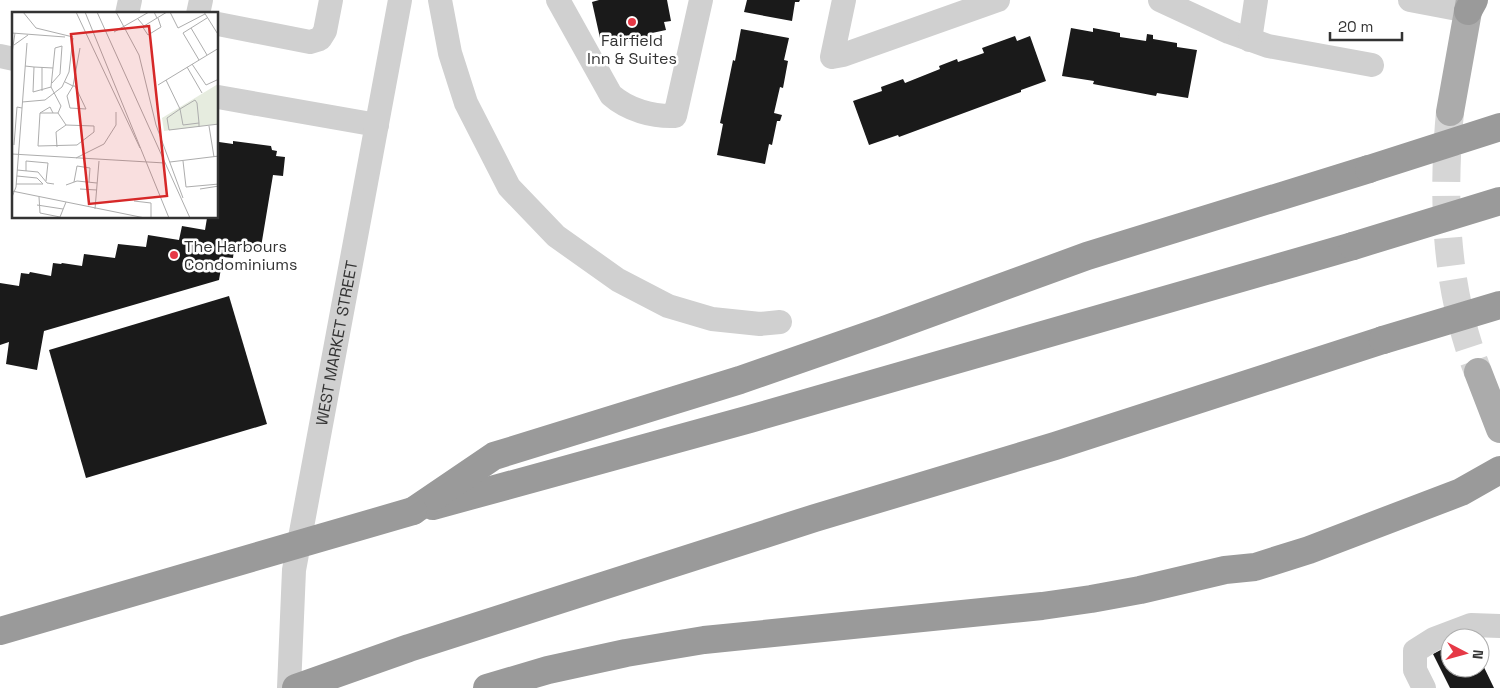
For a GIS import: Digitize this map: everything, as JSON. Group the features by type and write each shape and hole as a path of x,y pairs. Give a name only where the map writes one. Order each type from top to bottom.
{"highway":[{"path":"413,511 494,456 740,380 1087,256 1500,127"},
{"path":"0,630 413,511 750,419 1353,246 1500,201"},
{"path":"296,688 409,648 815,518 1055,446 1500,304"},
{"path":"487,688 548,670 626,653 704,640 944,618 1050,605 1140,590 1225,570 1255,567 1309,550 1461,492 1500,470"}],"main road":[{"path":"1450,112 1471,4"},
{"path":"1478,372 1500,429"}],"street":[{"path":"219,24 310,42 320,39 325,32 331,0"},
{"name":"WEST MARKET STREET","path":"289,688 294,570 400,0"},
{"path":"440,0 450,53 466,104 509,187 556,236 618,280 668,306 712,319 760,324 780,322"},
{"path":"558,0 611,95 622,105 661,116 675,116 701,0"},
{"path":"844,0 832,56 843,55 998,0"},
{"path":"1160,0 1229,32 1268,46 1372,65"},
{"path":"1250,40 1256,0"},
{"path":"1410,0 1471,4"},
{"path":"219,97 377,125"},
{"path":"1424,688 1415,670 1414,651 1434,639 1471,625 1500,626"}],"building":[{"name":"Fairfield Inn & Suites","path":"599,0 667,0 671,21 664,22 666,30 652,33 653,36 625,42 624,39 611,42 609,33 600,38 592,2"},
{"path":"747,0 800,0 795,2 792,21 744,12"},
{"path":"1071,28 1093,32 1093,28 1120,33 1120,37 1146,41 1147,34 1153,35 1153,39 1177,43 1177,47 1197,50 1188,98 1157,93 1156,96 1093,84 1094,81 1062,76"},
{"path":"741,29 789,38 784,60 788,61 783,88 780,87 774,113 782,115 780,121 777,121 772,145 769,144 765,164 717,155 723,124 720,123"},
{"path":"1015,36 1017,41 1030,36 1046,81 899,137 898,135 869,145 853,101 882,91 881,87 903,79 905,83 940,69 939,66 957,59 958,62 984,53 982,48"},
{"name":"The Harbours Condominiums","path":"233,141 271,146 272,150 277,151 276,156 285,157 283,176 273,175 260,253 234,249 233,258 223,257 219,280 44,331 37,370 6,364 9,342 0,345 0,283 19,286 21,273 29,274 30,272 51,276 53,263 82,266 84,254 115,258 118,244 146,247 148,235 179,240 182,226 205,230 207,219 219,219 219,142 233,144"},
{"path":"229,296 267,424 86,478 49,350"},
{"path":"1440,650 1440,668 1433,654"},
{"path":"1445,678 1489,678 1494,688 1450,688"}],"tunnel":[{"path":"1450,112 1446,178 1449,243 1459,309 1467,341 1478,372"}],"place":[{"name":"Fairfield Inn & Suites","path":"632,22"},
{"name":"The Harbours Condominiums","path":"174,255"}]}
